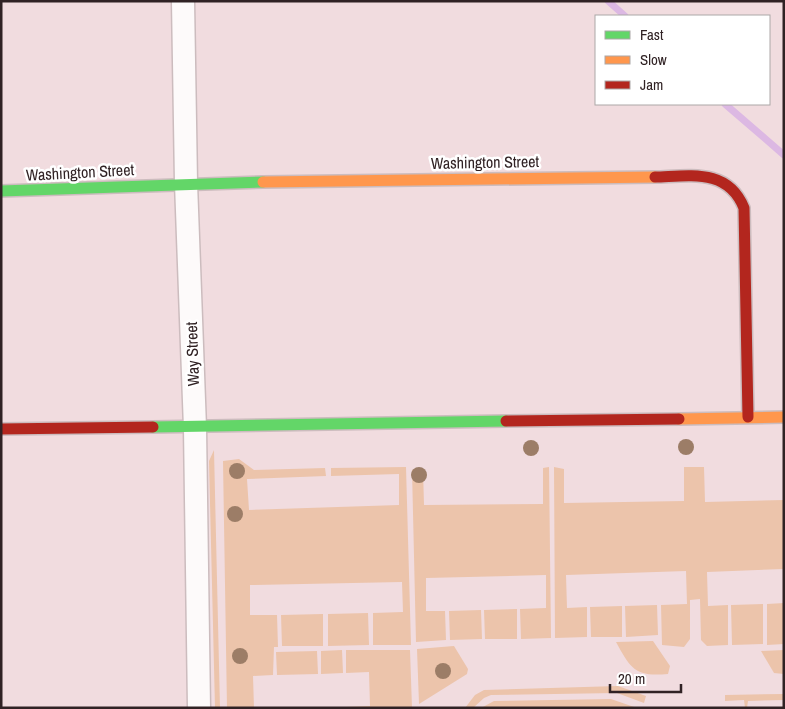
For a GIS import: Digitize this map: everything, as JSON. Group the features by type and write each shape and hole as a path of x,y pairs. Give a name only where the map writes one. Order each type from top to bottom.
{"street":[{"name":"Way Street","path":"183,1 186,183 195,428 199,708"},
{"name":"Washington Street","path":"1,192 186,183 259,184 663,176 703,176 720,180 734,187 740,195 744,208 746,226 748,417"},
{"path":"1,429 195,428 434,421 784,417"}],"shaded area":[{"path":"214,450 220,708 215,708 209,461"},
{"path":"239,459 254,470 325,468 326,476 247,479 249,510 399,505 399,474 331,476 331,468 406,467 411,645 373,645 373,613 403,612 402,582 250,585 250,615 277,615 278,647 274,647 273,675 253,676 254,708 227,708 223,461"},
{"path":"549,467 551,638 521,639 520,609 546,608 546,575 426,578 426,611 445,611 446,640 416,642 412,470 423,469 424,505 543,504 543,468"},
{"path":"554,467 564,469 564,503 684,501 684,467 704,467 705,502 784,500 784,569 707,572 708,606 728,605 728,645 707,646 701,640 700,599 690,600 690,639 684,647 662,645 661,605 687,604 686,571 566,575 567,608 587,607 587,637 555,638"},
{"path":"784,603 784,644 767,645 767,604"},
{"path":"763,604 763,644 732,645 731,605"},
{"path":"657,605 658,635 626,637 625,606"},
{"path":"622,606 622,637 591,637 590,607"},
{"path":"517,609 517,639 485,639 484,610"},
{"path":"481,610 482,639 450,640 449,611"},
{"path":"368,613 369,645 328,646 328,614"},
{"path":"323,614 323,646 282,646 281,615"},
{"path":"653,641 670,666 668,674 648,674 635,669 630,665 616,642"},
{"path":"454,646 468,669 467,674 419,704 417,649"},
{"path":"342,650 343,673 321,674 321,651"},
{"path":"346,650 410,650 412,708 321,708 370,706 369,672 346,673"},
{"path":"784,650 784,674 774,673 761,651"},
{"path":"317,651 318,674 277,675 276,652"},
{"path":"618,686 646,696 644,703 617,693 491,695 484,698 473,708 465,708 475,695 484,690"},
{"path":"784,694 784,700 748,701 747,708 745,708 744,700 725,701 725,695"},
{"path":"611,699 637,708 481,708 494,701"}],"waterway":[{"path":"608,1 624,15"},
{"path":"726,105 784,155"}],"traffic: fast":[{"path":"1,191 263,182"},
{"path":"153,427 506,421"}],"traffic: slow":[{"path":"263,182 655,177"},
{"path":"679,419 784,417"}],"traffic: jam":[{"path":"655,177 694,176 718,180 737,195 744,208 748,417"},
{"path":"506,421 679,419"},
{"path":"1,429 153,427"}]}
